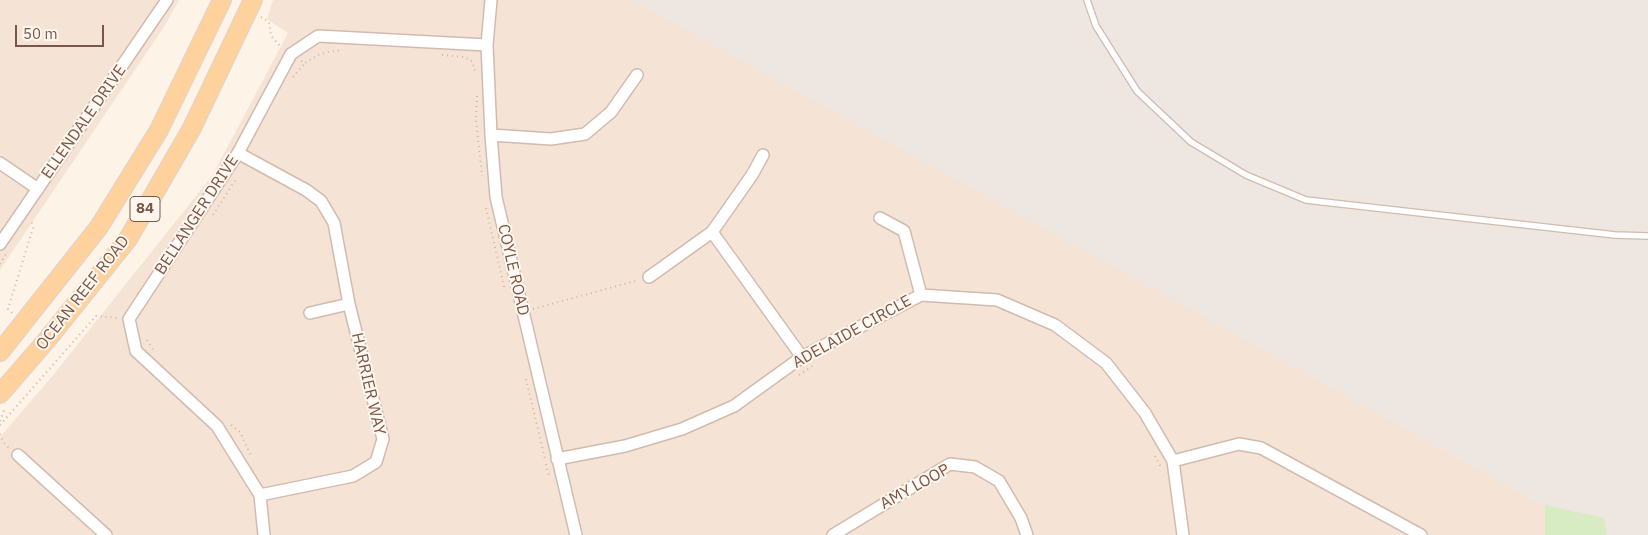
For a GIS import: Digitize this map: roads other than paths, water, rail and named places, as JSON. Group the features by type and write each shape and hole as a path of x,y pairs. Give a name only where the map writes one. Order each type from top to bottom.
{"main road":[{"name":"OCEAN REEF ROAD","path":"0,352 99,227 158,130 222,0"},
{"name":"OCEAN REEF ROAD","path":"0,394 46,341 128,239 192,128 253,0"}],"street":[{"name":"ELLENDALE DRIVE","path":"0,244 167,0"},
{"name":"COYLE ROAD","path":"490,0 487,45 490,135 496,197 557,459 554,473 576,535"},
{"name":"BELLANGER DRIVE","path":"260,495 217,426 136,351 129,319 238,153 291,54 318,36 487,45"},
{"path":"490,135 551,139 585,134 611,112 637,75"},
{"name":"HARRIER WAY","path":"238,153 306,190 321,201 334,222 349,304 383,439 376,462 353,476 260,495"},
{"path":"650,277 712,232 763,155"},
{"path":"0,163 38,189"},
{"path":"880,218 904,231 921,295"},
{"path":"712,232 802,357"},
{"name":"ADELAIDE CIRCLE","path":"557,459 625,446 682,429 734,406 802,357 921,295 997,300 1055,325 1106,363 1145,413 1173,461 1183,535"},
{"path":"310,313 349,304"},
{"path":"1173,461 1239,444 1261,448 1421,535"},
{"path":"18,455 106,535"},
{"name":"AMY LOOP","path":"833,535 950,464 975,467 999,481 1021,518 1027,535"},
{"path":"260,495 264,535"}],"lane":[{"path":"1087,0 1096,26 1137,91 1191,142 1246,175 1306,200 1606,234 1648,236"}]}
